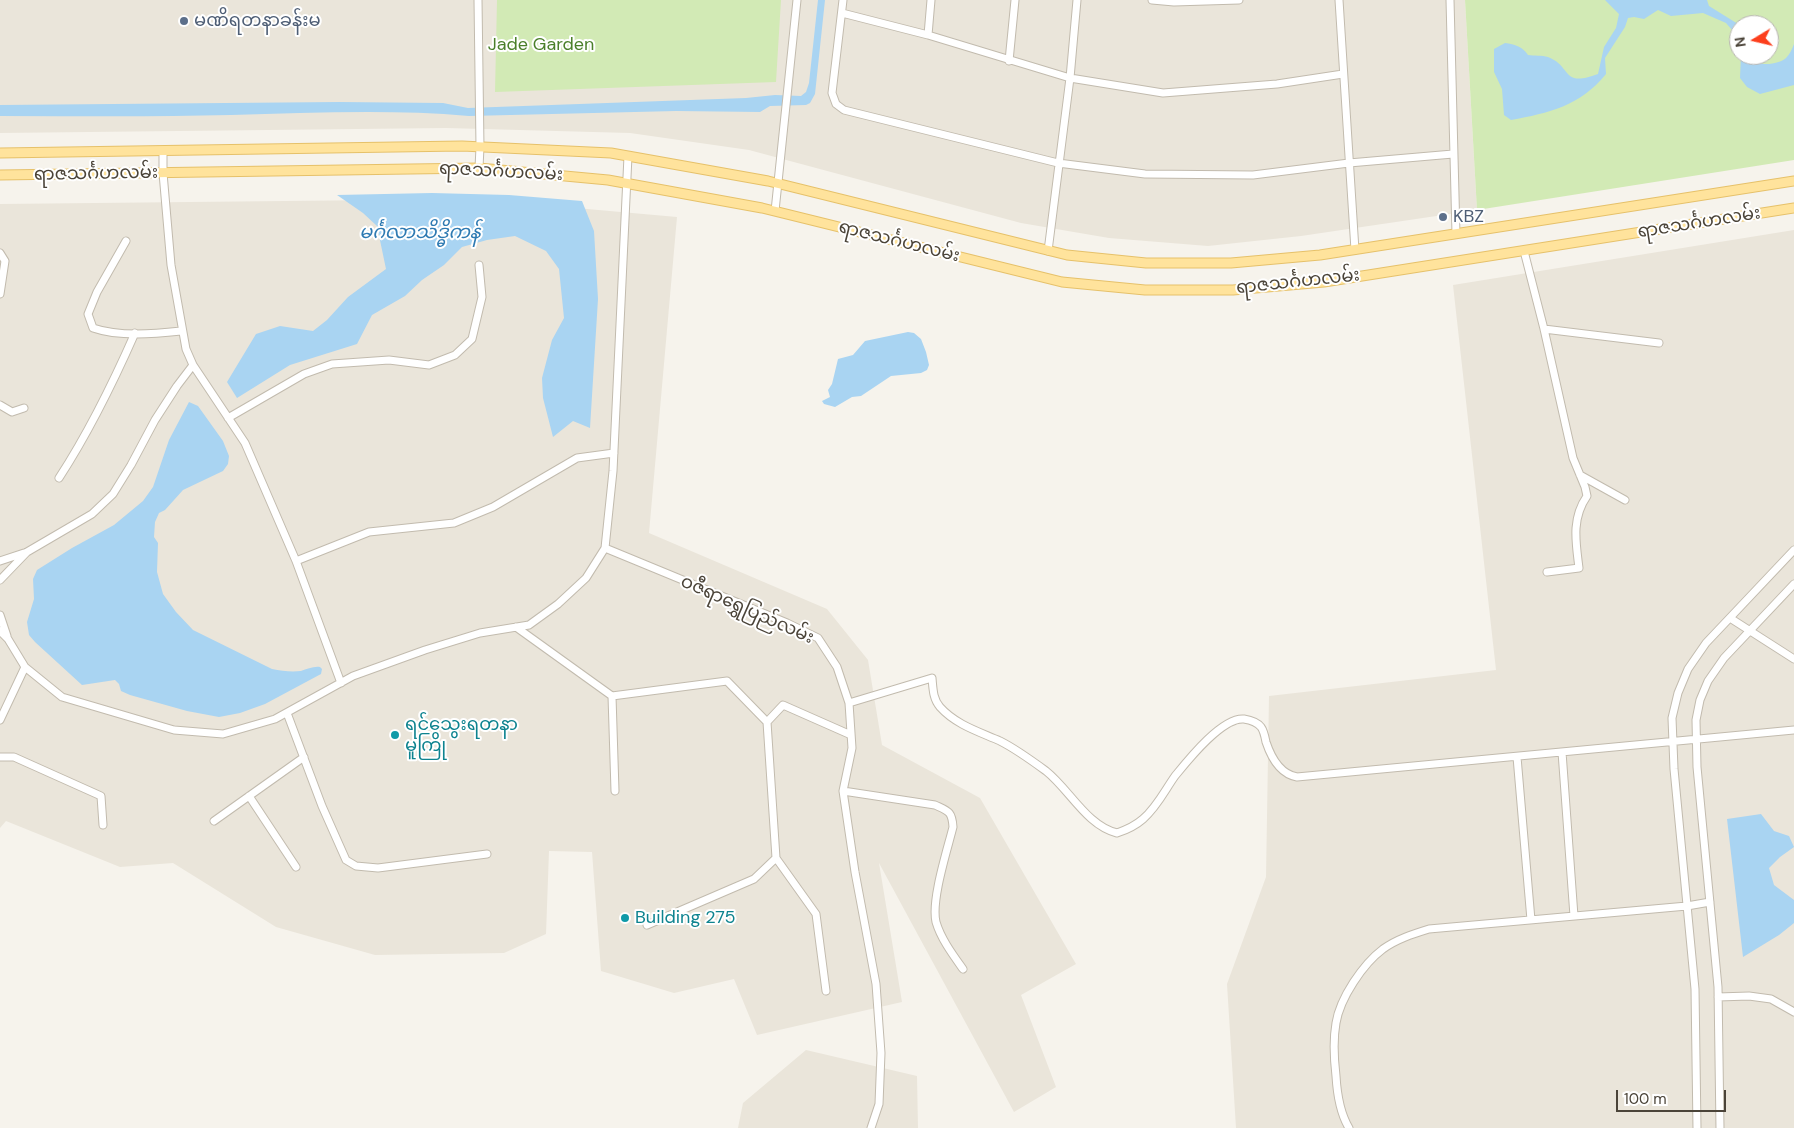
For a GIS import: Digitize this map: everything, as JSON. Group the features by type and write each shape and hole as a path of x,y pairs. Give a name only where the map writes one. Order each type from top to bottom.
{"main road":[{"name":"ရာဇသင်္ဂဟလမ်း","path":"0,153 480,147 611,153 779,184 1066,255 1137,262 1175,263 1232,263 1320,255 1794,181"},
{"name":"ရာဇသင်္ဂဟလမ်း","path":"0,176 479,168 608,180 775,211 1062,282 1145,290 1233,290 1324,282 1794,208"}],"street":[{"path":"478,0 479,168"},
{"path":"775,211 797,0"},
{"path":"843,0 832,94 836,104 844,110 1058,164 1145,174 1253,175 1349,163 1454,154"},
{"path":"928,35 931,0"},
{"path":"1009,61 1015,0"},
{"path":"1048,251 1070,78 1077,0"},
{"path":"1152,0 1239,0"},
{"path":"1339,0 1355,250"},
{"path":"1450,0 1456,234"},
{"path":"842,13 928,35 1070,78 1163,93 1277,84 1343,74"},
{"path":"163,151 162,173 171,265 181,331 186,349 193,365 245,443 296,561 341,683"},
{"path":"0,615 8,639 25,667 62,697 174,730 223,734 275,719 353,676 480,633 529,625 558,604 586,578 605,548 614,454 628,156"},
{"path":"126,241 97,292 88,314 92,328 102,331 149,334 181,331"},
{"path":"1524,251 1544,329 1572,458 1587,496 1577,519 1574,537 1579,568 1547,572"},
{"path":"0,253 5,261 0,294"},
{"path":"228,418 304,374 332,364 389,360 429,364 455,355 472,340 482,297 479,265"},
{"path":"1544,329 1659,343"},
{"path":"60,478 108,392 135,333"},
{"path":"0,561 26,552 92,514 113,494 155,420 193,365"},
{"path":"0,405 12,412 24,408"},
{"path":"296,561 369,532 454,523 493,507 577,458 614,454"},
{"path":"1580,475 1625,500"},
{"name":"ဝဇီရာရွှေပြည်လမ်း","path":"605,548 818,638 837,667 849,702 852,748 843,791 855,872 876,984 880,1061 879,1104 872,1128"},
{"path":"1697,1128 1695,989 1674,769 1672,718 1678,693 1688,670 1706,643 1794,550"},
{"path":"0,580 26,552"},
{"path":"1720,1128 1718,997 1697,767 1696,720 1700,700 1708,681 1724,658 1794,584"},
{"path":"1730,618 1794,659"},
{"path":"516,627 612,696 727,682 767,722 776,858 816,914 826,991"},
{"path":"0,631 8,639"},
{"path":"0,720 25,667"},
{"path":"849,702 932,678 934,697 940,707 951,717 972,730 1024,755 1048,772 1100,827 1117,833 1130,828 1144,818 1180,770 1212,735 1229,723 1241,719 1253,721 1262,728 1269,750 1279,767 1288,775 1297,777 1794,730"},
{"path":"612,696 616,791"},
{"path":"767,722 783,705 851,735"},
{"path":"286,713 322,806 346,860 356,866 378,868 487,854"},
{"path":"1562,752 1574,916"},
{"path":"0,757 14,757 101,796 102,825"},
{"path":"214,821 304,757"},
{"path":"1517,757 1531,920"},
{"path":"843,791 935,805 948,810 952,817 953,827 937,893 936,921 940,933 963,970"},
{"path":"249,796 296,868"},
{"path":"647,925 754,879 776,858"},
{"path":"1350,1128 1346,1122 1337,1092 1334,1058 1336,1021 1347,994 1365,967 1383,949 1408,935 1429,929 1687,906 1710,902"},
{"path":"1718,997 1749,996 1771,999 1794,1012"}],"shaded area":[{"path":"0,0 1465,0 1477,210 1301,236 1208,246 1109,238 1021,223 749,150 630,133 446,128 0,133"},
{"path":"475,199 677,217 649,533 827,609 868,660 882,745 980,798 1076,964 1021,995 1056,1087 1014,1112 879,863 902,1002 757,1035 734,979 674,993 601,971 592,852 549,851 546,934 504,953 375,955 276,927 173,863 120,867 6,821 0,828 0,204"},
{"path":"1794,230 1794,1128 1236,1128 1227,984 1266,877 1269,696 1496,670 1453,285"},
{"path":"806,1050 917,1076 918,1128 738,1128 743,1103"}],"green space":[{"name":"Jade Garden","path":"497,0 781,0 776,82 495,92"},
{"path":"1465,0 1794,0 1794,160 1477,210"}],"water":[{"path":"818,0 825,0 815,94 810,103 806,105 770,106 760,112 676,111 469,116 380,112 173,116 0,116 0,105 339,102 443,103 468,108 746,98 775,95 801,96 806,92 809,83"},
{"path":"1605,0 1707,0 1709,6 1729,18 1729,26 1726,23 1703,13 1671,16 1658,10 1644,19 1628,18 1625,27 1605,58 1606,74 1586,94 1551,111 1511,120 1504,115 1502,89 1494,72 1494,49 1505,43 1515,45 1524,50 1528,55 1546,56 1556,61 1572,77 1578,79 1586,78 1598,74 1604,47 1616,28 1619,14"},
{"path":"1794,44 1794,85 1760,94 1747,87 1740,78 1741,65 1779,65 1779,62 1786,58"},
{"name":"မင်္ဂလာသိဒ္ဓိကန်","path":"432,193 509,195 582,201 594,231 598,299 590,428 573,421 553,437 543,398 542,378 552,340 564,318 559,269 546,251 515,236 487,240 462,247 444,265 422,280 405,296 372,315 357,344 290,365 237,398 227,382 256,334 280,326 313,331 327,320 348,297 386,269 377,226 363,213 337,195"},
{"path":"908,332 914,333 921,339 929,365 927,370 921,373 891,376 861,396 852,397 835,407 824,404 822,401 830,397 828,390 832,384 838,359 853,355 865,341"},
{"path":"189,402 198,406 223,441 229,456 228,464 223,471 183,490 165,510 159,513 155,522 154,537 158,543 157,572 163,594 176,612 193,630 272,669 301,671 320,667 322,669 321,674 265,704 240,713 219,717 187,711 130,695 121,691 119,684 115,680 82,685 35,642 29,635 27,622 34,599 33,579 37,570 114,525 143,501 153,487 169,440"},
{"path":"1761,814 1774,831 1789,836 1794,847 1769,868 1774,885 1794,900 1794,923 1779,935 1743,957 1727,819"}],"place":[{"name":"မဏိရတနာခန်းမ","path":"184,21"},
{"name":"KBZ","path":"1443,217"},
{"name":"ရင်သွေးရတနာ မူကြို","path":"395,735"},
{"name":"Building 275","path":"625,918"}]}
